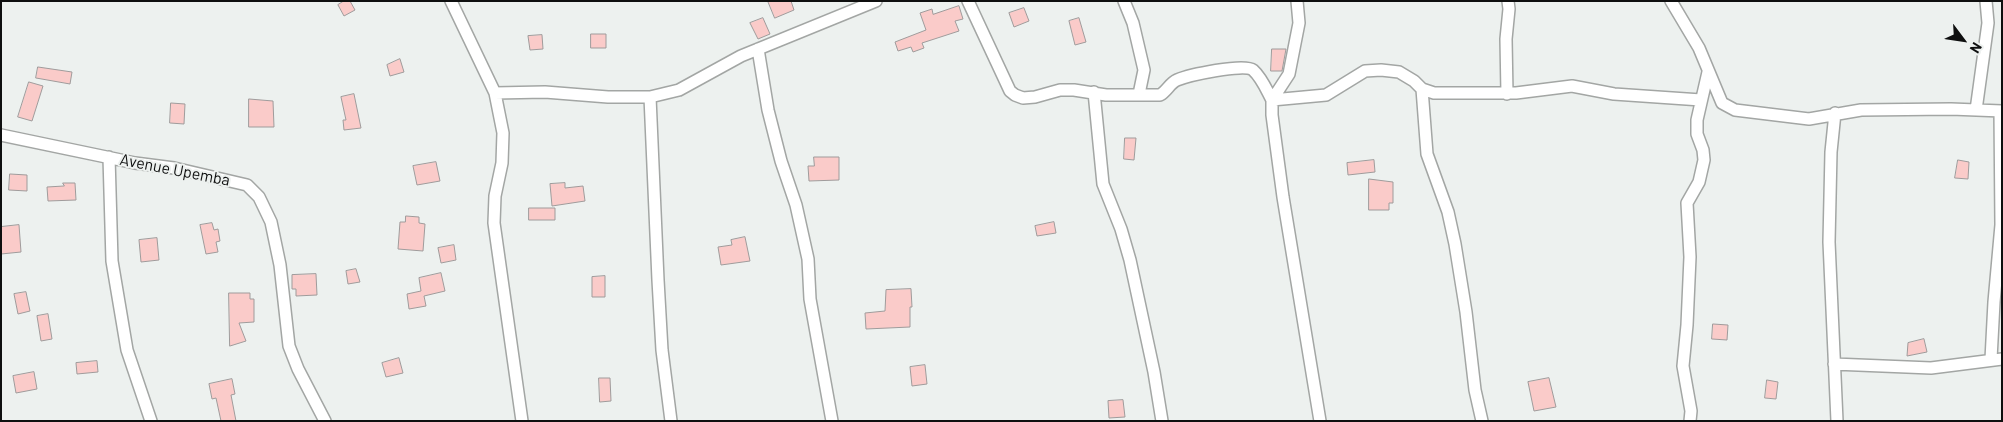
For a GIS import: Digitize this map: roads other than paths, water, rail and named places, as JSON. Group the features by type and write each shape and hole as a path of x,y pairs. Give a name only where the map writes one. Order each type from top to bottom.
{"street":[{"path":"451,1 495,92 502,140 502,163 495,196 494,223 522,421"},
{"path":"495,92 545,92 608,97 650,97 680,90 741,56 876,1"},
{"path":"968,1 1010,91 1023,98 1035,97 1060,90 1094,92 1106,95 1160,95 1176,80 1233,67 1244,67 1253,70 1272,100 1272,115 1283,197 1320,421"},
{"path":"1124,1 1133,23 1144,70 1139,94"},
{"path":"1272,100 1289,74 1299,23 1297,1"},
{"path":"1507,94 1506,39 1508,1"},
{"path":"1671,1 1698,48 1722,103 1735,110 1809,119 1861,110 2001,111 2001,225 1994,302 1996,359 1931,368 1834,364"},
{"path":"1976,110 1988,23 1986,1"},
{"path":"758,49 768,110 781,162 796,204 808,259 810,299 820,364 832,421"},
{"path":"1272,100 1326,95 1364,72 1381,70 1399,72 1414,81 1422,89 1434,93 1507,94 1572,86 1614,94 1701,100"},
{"path":"1690,421 1691,411 1683,366 1690,257 1687,203 1699,182 1704,160 1704,150 1697,134 1697,120 1708,72"},
{"path":"1422,89 1427,154 1448,212 1455,244 1466,312 1475,390 1482,421"},
{"path":"1094,92 1104,184 1121,229 1130,260 1154,372 1162,421"},
{"path":"650,97 662,350 671,421"},
{"path":"1835,114 1831,152 1830,242 1837,421"},
{"name":"Avenue Upemba","path":"1,135 247,185 259,197 271,222 280,265 289,346 298,369 325,421"},
{"path":"109,157 112,261 127,350 151,421"}]}
